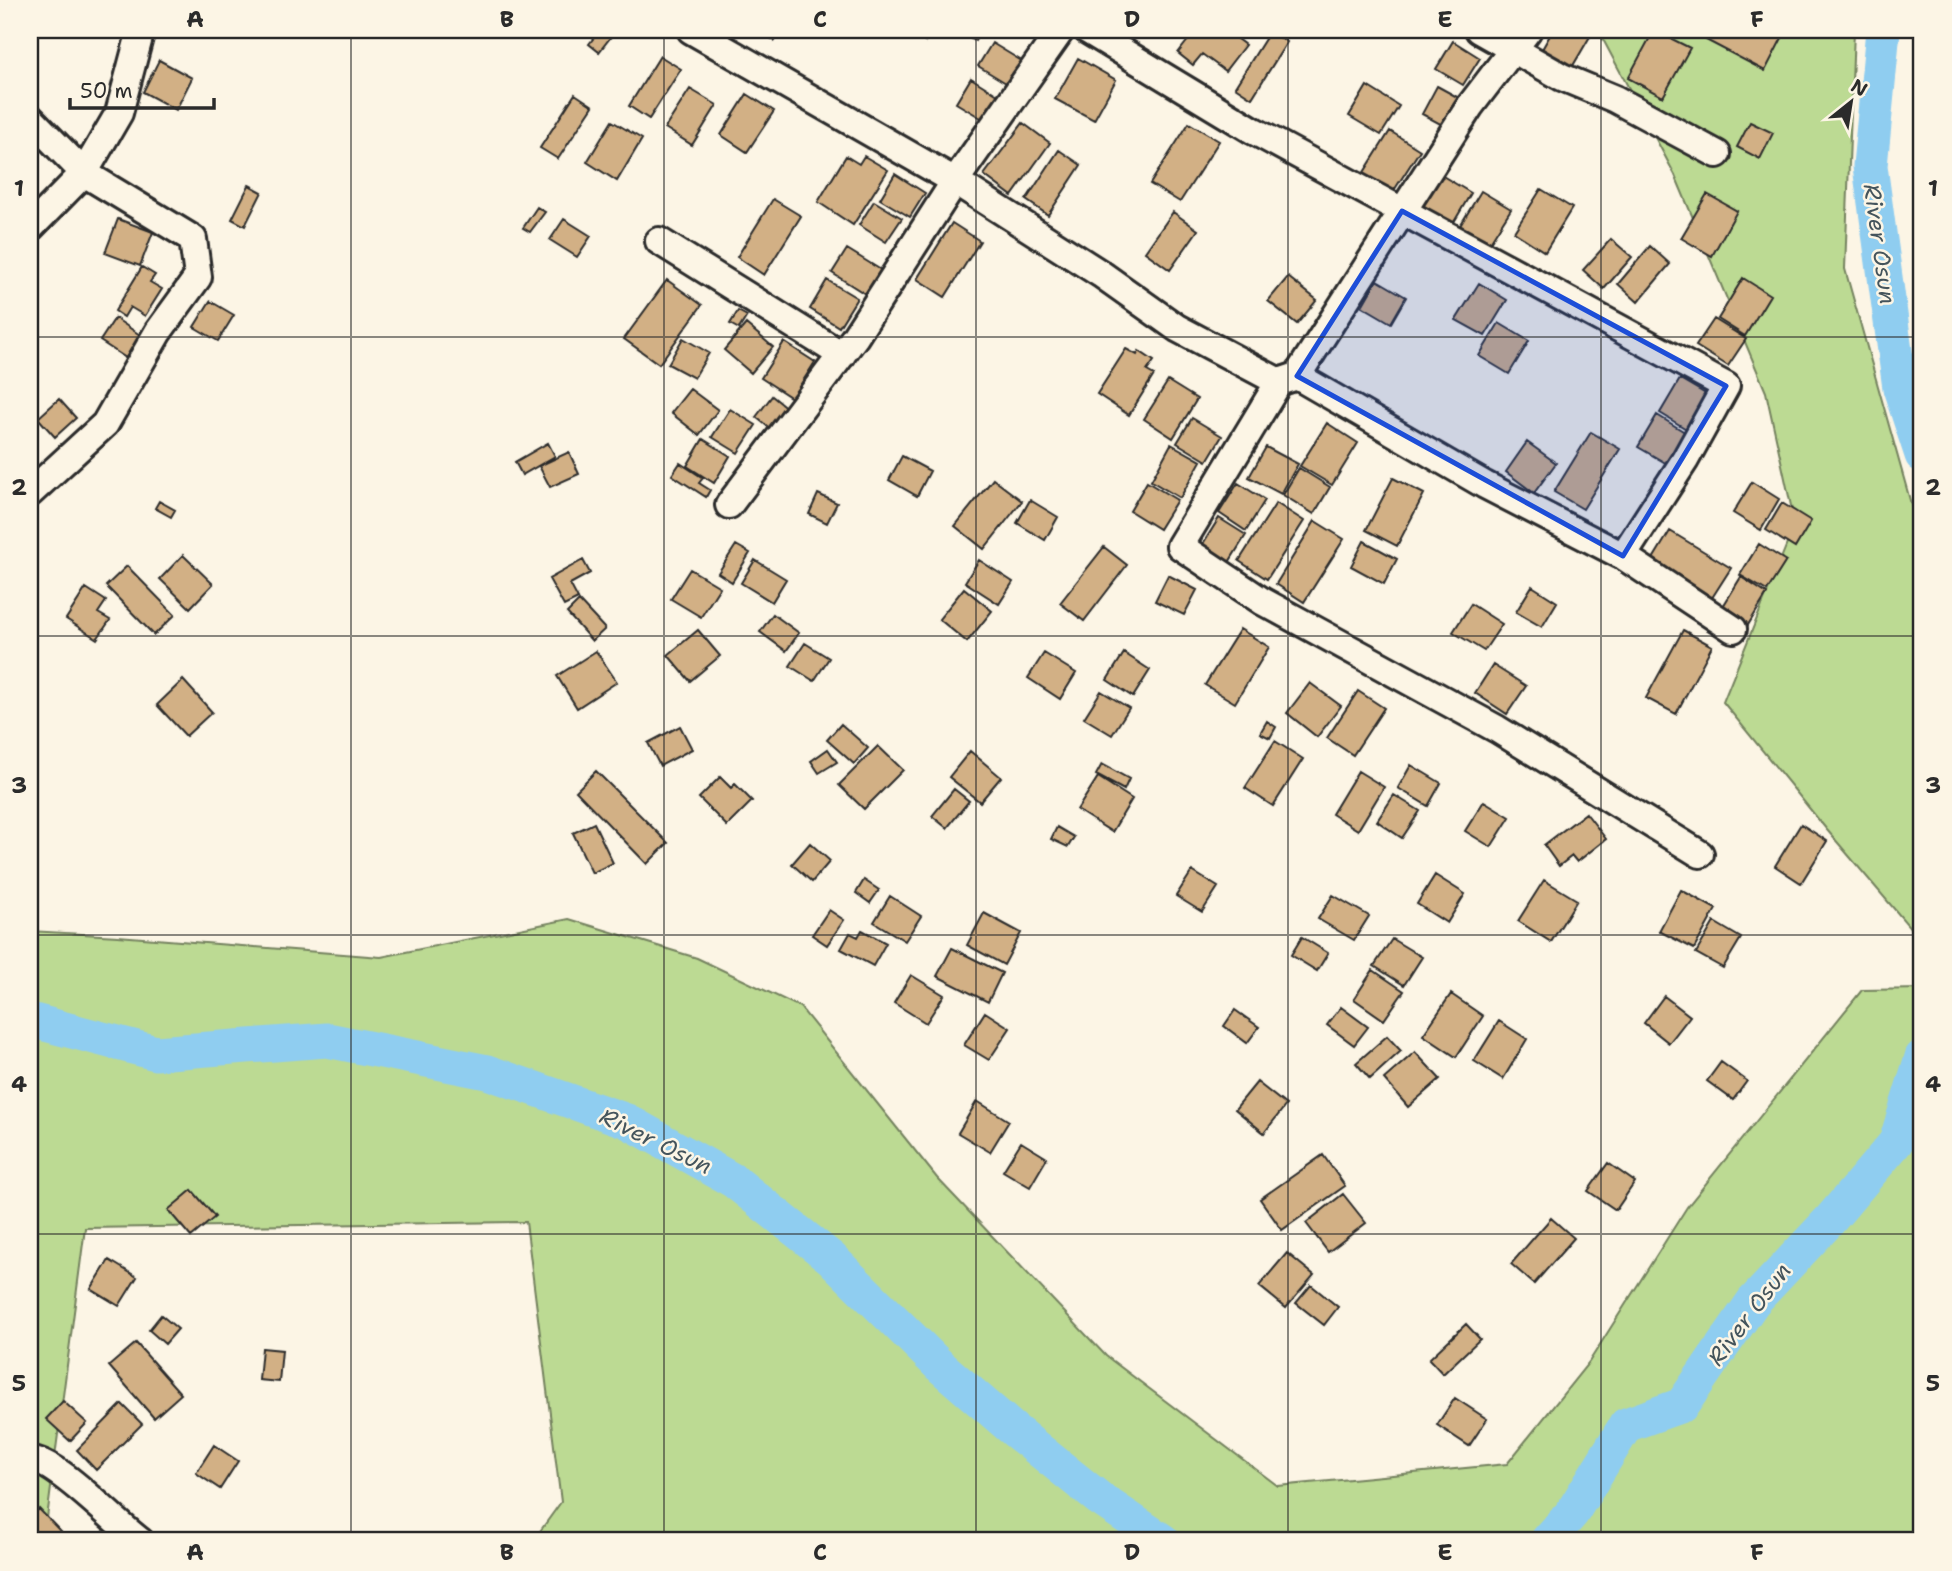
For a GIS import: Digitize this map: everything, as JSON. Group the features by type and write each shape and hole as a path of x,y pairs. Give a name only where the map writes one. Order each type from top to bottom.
{"street":[{"path":"30,228 84,173 118,113 141,30"},
{"path":"691,30 955,181 1101,274 1177,328 1288,379 1623,556 1733,629"},
{"path":"729,505 842,355 955,181 1061,30"},
{"path":"1087,30 1254,131 1726,386 1685,460 1623,556"},
{"path":"1479,30 1520,39 1562,77 1615,99 1717,154"},
{"path":"1520,39 1470,106 1180,546 1262,601 1497,729 1700,854"},
{"path":"30,118 84,173 194,239 198,277 158,332 105,424 30,493"},
{"path":"659,242 842,355"},
{"path":"30,1460 36,1460 57,1471 126,1532 140,1541"}],"highlighted area":[{"path":"1402,211 1726,386 1623,556 1297,376"}],"green space":[{"path":"1598,30 1854,30 1845,269 1922,543 1922,895 1912,930 1723,702 1795,524 1766,392 1675,175"},
{"path":"569,919 697,958 800,1007 937,1178 1106,1356 1278,1486 1507,1464 1589,1362 1687,1207 1862,990 1922,989 1922,1524 1908,1541 533,1541 561,1502 526,1222 85,1228 44,1541 30,1541 30,931 381,957"}],"building":[{"path":"600,30 616,30 599,52 589,44"},
{"path":"757,30 782,30 775,41"},
{"path":"902,30 931,30 925,42"},
{"path":"955,30 981,30 975,41"},
{"path":"1196,30 1225,30 1245,45 1225,71 1202,54 1193,65 1178,53"},
{"path":"1553,30 1587,30 1592,33 1571,69 1541,51"},
{"path":"1654,30 1690,48 1663,97 1628,78"},
{"path":"1711,30 1769,30 1782,38 1765,71 1706,40"},
{"path":"1270,31 1287,42 1252,98 1235,87"},
{"path":"1453,41 1480,58 1463,85 1436,69"},
{"path":"992,43 1025,63 1011,86 978,66"},
{"path":"660,56 681,69 649,119 629,106"},
{"path":"1078,58 1116,80 1094,120 1055,99"},
{"path":"159,60 192,78 176,110 143,92"},
{"path":"971,78 1001,97 986,121 956,103"},
{"path":"1367,86 1399,106 1381,135 1349,116"},
{"path":"1437,86 1459,98 1444,126 1422,114"},
{"path":"690,89 717,105 692,145 665,128"},
{"path":"575,94 593,106 558,159 540,148"},
{"path":"747,94 774,111 747,152 721,135"},
{"path":"612,121 642,139 617,181 587,162"},
{"path":"1750,122 1773,133 1760,159 1737,147"},
{"path":"1023,123 1050,143 1012,196 984,175"},
{"path":"1189,123 1219,141 1180,202 1150,184"},
{"path":"1390,131 1420,150 1393,192 1363,174"},
{"path":"1059,150 1081,165 1048,215 1026,200"},
{"path":"846,156 859,164 864,156 888,170 853,225 818,202"},
{"path":"895,174 925,193 910,217 880,199"},
{"path":"1441,175 1471,193 1451,227 1421,209"},
{"path":"249,185 262,192 245,226 232,219"},
{"path":"1541,189 1572,208 1545,252 1514,232"},
{"path":"1481,191 1511,209 1487,247 1458,229"},
{"path":"1707,194 1737,211 1712,256 1681,238"},
{"path":"773,199 801,216 764,275 737,257"},
{"path":"874,201 902,218 886,242 859,225"},
{"path":"537,207 545,212 530,232 523,228"},
{"path":"1173,212 1198,230 1170,270 1145,252"},
{"path":"118,219 153,232 140,266 105,253"},
{"path":"564,219 591,236 577,257 550,240"},
{"path":"952,223 980,241 945,297 917,279"},
{"path":"1611,239 1632,257 1604,289 1583,270"},
{"path":"1650,246 1670,264 1638,302 1618,284"},
{"path":"847,249 881,270 867,295 832,273"},
{"path":"142,267 155,275 150,282 162,289 145,316 130,307 124,317 115,311"},
{"path":"1288,277 1317,300 1297,324 1268,301"},
{"path":"1743,278 1770,295 1745,336 1718,319"},
{"path":"667,280 702,305 659,364 624,339"},
{"path":"827,280 857,298 839,327 810,309"},
{"path":"1377,280 1406,297 1391,323 1362,306"},
{"path":"1479,283 1507,300 1485,336 1456,320"},
{"path":"210,301 234,315 218,341 194,327"},
{"path":"738,311 747,316 739,329 730,324"},
{"path":"115,318 140,335 126,358 100,341"},
{"path":"1714,319 1746,339 1728,366 1696,346"},
{"path":"1499,323 1529,341 1509,374 1479,356"},
{"path":"746,324 773,347 751,373 724,350"},
{"path":"683,338 709,353 694,378 668,364"},
{"path":"784,342 815,362 792,398 761,378"},
{"path":"1126,349 1137,355 1139,351 1154,361 1147,371 1154,375 1129,415 1097,394"},
{"path":"1680,379 1709,396 1688,430 1660,413"},
{"path":"1168,381 1197,399 1173,438 1144,419"},
{"path":"690,389 718,410 699,435 671,413"},
{"path":"772,396 788,409 772,430 756,417"},
{"path":"59,399 76,418 55,437 38,418"},
{"path":"730,409 756,425 738,453 712,437"},
{"path":"1657,415 1688,434 1669,465 1638,447"},
{"path":"1192,418 1222,436 1207,461 1177,443"},
{"path":"1327,423 1358,443 1332,485 1300,466"},
{"path":"1591,432 1620,449 1583,509 1554,492"},
{"path":"703,439 730,456 714,483 687,466"},
{"path":"1527,442 1556,463 1534,493 1506,472"},
{"path":"548,443 555,456 522,475 515,462"},
{"path":"1171,444 1201,461 1180,498 1151,481"},
{"path":"1266,447 1298,464 1281,494 1249,477"},
{"path":"569,452 579,474 550,487 539,466"},
{"path":"902,456 930,471 917,496 889,480"},
{"path":"680,463 703,478 699,483 710,490 706,497 672,475"},
{"path":"1299,468 1330,487 1314,514 1283,495"},
{"path":"1393,478 1424,494 1397,546 1366,530"},
{"path":"993,479 1022,501 984,549 955,526"},
{"path":"1147,482 1177,500 1159,529 1130,511"},
{"path":"1752,482 1779,499 1761,530 1733,513"},
{"path":"1238,483 1265,500 1246,531 1219,513"},
{"path":"818,494 837,503 827,523 809,514"},
{"path":"1030,500 1058,517 1045,540 1017,523"},
{"path":"159,501 175,510 171,517 155,508"},
{"path":"1276,503 1304,521 1267,579 1239,561"},
{"path":"1782,503 1811,521 1795,548 1766,530"},
{"path":"1219,518 1246,535 1226,567 1199,550"},
{"path":"1315,521 1344,539 1304,602 1276,584"},
{"path":"1670,531 1731,568 1710,601 1650,564"},
{"path":"1364,541 1397,559 1384,584 1351,566"},
{"path":"1759,544 1786,561 1767,591 1740,575"},
{"path":"736,545 750,553 732,582 718,573"},
{"path":"1104,547 1127,565 1084,621 1060,603"},
{"path":"183,555 213,584 190,608 160,579"},
{"path":"583,560 590,573 570,584 578,599 564,606 549,579"},
{"path":"755,560 786,579 772,602 741,583"},
{"path":"979,560 1013,582 999,604 965,582"},
{"path":"127,566 175,615 154,635 106,586"},
{"path":"690,569 720,587 701,617 671,599"},
{"path":"1168,575 1197,590 1184,615 1155,601"},
{"path":"1741,577 1767,594 1748,625 1722,608"},
{"path":"1532,586 1557,602 1542,627 1516,612"},
{"path":"86,588 106,601 98,613 110,620 97,639 66,619"},
{"path":"964,588 992,611 967,642 939,619"},
{"path":"579,601 605,629 592,641 567,613"},
{"path":"1471,604 1502,624 1484,651 1453,632"},
{"path":"773,614 799,633 786,651 760,632"},
{"path":"1240,629 1269,647 1235,703 1205,685"},
{"path":"698,630 720,656 690,681 668,655"},
{"path":"1683,630 1712,646 1676,714 1646,698"},
{"path":"805,643 829,658 814,681 790,666"},
{"path":"596,651 617,682 577,708 557,676"},
{"path":"1044,653 1076,673 1060,699 1028,678"},
{"path":"1124,653 1150,670 1133,697 1107,680"},
{"path":"1493,665 1526,686 1507,714 1475,693"},
{"path":"183,680 212,712 186,736 157,705"},
{"path":"1310,683 1341,706 1317,737 1287,713"},
{"path":"1101,691 1129,708 1112,735 1084,718"},
{"path":"1358,691 1384,708 1353,755 1327,738"},
{"path":"1267,721 1276,727 1270,738 1260,733"},
{"path":"841,724 868,748 854,764 827,740"},
{"path":"680,726 692,749 660,766 648,743"},
{"path":"1275,741 1303,759 1273,806 1245,788"},
{"path":"878,746 903,770 864,809 839,785"},
{"path":"828,749 837,762 819,773 811,761"},
{"path":"970,751 1001,777 980,802 949,777"},
{"path":"1102,764 1129,779 1124,790 1096,775"},
{"path":"1411,765 1441,783 1428,806 1398,788"},
{"path":"596,771 668,843 647,864 576,791"},
{"path":"1358,771 1384,787 1358,830 1332,814"},
{"path":"720,777 731,788 735,784 752,801 727,826 699,798"},
{"path":"1098,777 1132,799 1112,832 1077,810"},
{"path":"954,789 969,801 947,828 932,816"},
{"path":"1394,795 1420,811 1402,838 1377,821"},
{"path":"1484,801 1510,817 1491,847 1465,831"},
{"path":"1586,813 1606,839 1577,862 1572,856 1559,866 1544,845"},
{"path":"594,823 613,863 592,873 573,833"},
{"path":"1801,824 1827,841 1801,883 1775,866"},
{"path":"1057,827 1074,837 1068,847 1051,839"},
{"path":"810,843 830,861 812,882 792,864"},
{"path":"1192,871 1218,887 1202,912 1176,896"},
{"path":"1435,875 1465,894 1447,923 1417,904"},
{"path":"864,880 879,890 870,903 856,893"},
{"path":"1544,880 1577,900 1551,942 1518,921"},
{"path":"1681,890 1716,909 1694,949 1659,931"},
{"path":"1333,895 1369,916 1354,940 1318,919"},
{"path":"890,896 921,916 905,941 874,922"},
{"path":"829,910 844,920 827,945 812,935"},
{"path":"984,913 1021,933 1004,965 967,945"},
{"path":"1714,922 1741,938 1723,968 1696,953"},
{"path":"862,930 886,943 873,966 841,949 850,933 858,937"},
{"path":"1302,937 1328,953 1317,971 1291,955"},
{"path":"1392,939 1422,957 1404,985 1374,966"},
{"path":"952,948 1002,973 988,1002 937,976"},
{"path":"1373,970 1404,991 1384,1020 1354,999"},
{"path":"911,975 944,995 926,1023 894,1003"},
{"path":"1451,994 1483,1016 1456,1057 1423,1035"},
{"path":"1664,996 1690,1016 1669,1043 1644,1023"},
{"path":"1341,1007 1368,1027 1354,1045 1327,1025"},
{"path":"1235,1010 1259,1027 1247,1043 1224,1026"},
{"path":"985,1012 1010,1028 989,1060 964,1045"},
{"path":"1499,1021 1527,1039 1503,1079 1474,1061"},
{"path":"1387,1036 1401,1051 1370,1079 1356,1063"},
{"path":"1415,1052 1440,1079 1408,1107 1384,1079"},
{"path":"1721,1062 1747,1081 1733,1100 1707,1081"},
{"path":"1257,1082 1286,1105 1264,1133 1235,1109"},
{"path":"977,1101 1009,1121 990,1152 958,1133"},
{"path":"1021,1142 1047,1158 1030,1187 1003,1171"},
{"path":"1323,1155 1345,1186 1282,1230 1260,1199"},
{"path":"1608,1163 1635,1182 1616,1210 1588,1191"},
{"path":"192,1190 215,1217 191,1237 168,1210"},
{"path":"1343,1194 1366,1223 1328,1252 1306,1223"},
{"path":"1551,1218 1574,1238 1534,1284 1511,1264"},
{"path":"1287,1253 1314,1275 1286,1308 1259,1286"},
{"path":"109,1260 137,1277 119,1306 91,1289"},
{"path":"1311,1285 1338,1307 1324,1325 1296,1303"},
{"path":"161,1315 178,1329 165,1344 149,1330"},
{"path":"1466,1324 1480,1339 1443,1374 1429,1359"},
{"path":"136,1343 181,1394 154,1418 109,1366"},
{"path":"262,1348 282,1350 279,1382 259,1380"},
{"path":"1455,1398 1487,1419 1469,1446 1437,1425"},
{"path":"63,1401 87,1423 70,1441 46,1419"},
{"path":"122,1404 142,1424 96,1470 77,1450"},
{"path":"214,1445 238,1461 220,1489 196,1473"},
{"path":"39,1509 61,1532 51,1541 30,1541 30,1517"}],"waterway":[{"name":"River Osun","path":"1883,30 1870,166 1900,388 1922,455"},
{"name":"River Osun","path":"30,1020 156,1053 327,1040 487,1072 627,1121 734,1181 831,1258 939,1365 1014,1430 1100,1499 1163,1541"},
{"name":"River Osun","path":"1547,1541 1572,1513 1626,1425 1682,1405 1753,1302 1830,1220 1896,1142 1922,1057"}]}
